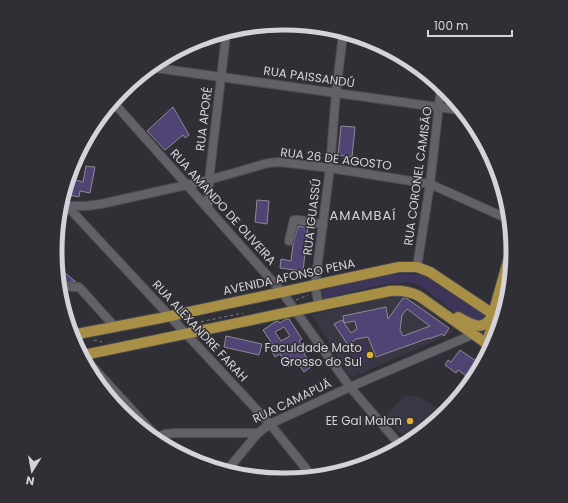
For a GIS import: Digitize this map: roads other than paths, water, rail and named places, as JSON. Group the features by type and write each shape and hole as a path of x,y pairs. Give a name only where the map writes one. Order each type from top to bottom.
{"main road":[{"name":"AVENIDA AFONSO PENA","path":"78,334 399,267 418,267 430,272 496,316"},
{"path":"88,354 403,290 412,292 469,323 479,326 484,325 496,316 502,291"},
{"path":"419,296 486,343"}],"street":[{"name":"RUA APORÉ","path":"208,207 209,180 225,38"},
{"name":"RUA IGUASSÚ","path":"319,306 315,285 330,168 336,92 343,38"},
{"name":"RUA PAISSANDÚ","path":"159,68 454,109"},
{"name":"RUA CORONEL CAMISÃO","path":"418,267 430,184 440,94"},
{"name":"RUA AMANDO DE OLIVEIRA","path":"116,106 282,292 350,387 397,442"},
{"name":"RUA 26 DE AGOSTO","path":"67,207 101,204 209,180 268,163 292,163 430,184 443,188 503,216"},
{"name":"RUA ALEXANDRE FARAH","path":"67,208 270,424 308,472"},
{"path":"289,241 294,220 323,225"},
{"path":"71,287 79,286 115,327"},
{"name":"RUA CAMAPUÃ","path":"161,436 174,433 258,433 270,424 350,387 474,334"},
{"path":"109,387 141,420"},
{"path":"230,466 258,433"}],"place":[{"name":"Faculdade Mato Grosso do Sul","path":"370,355"},
{"name":"EE Gal Malan","path":"410,421"}],"district":[{"name":"AMAMBAÍ","path":"363,215"}]}
